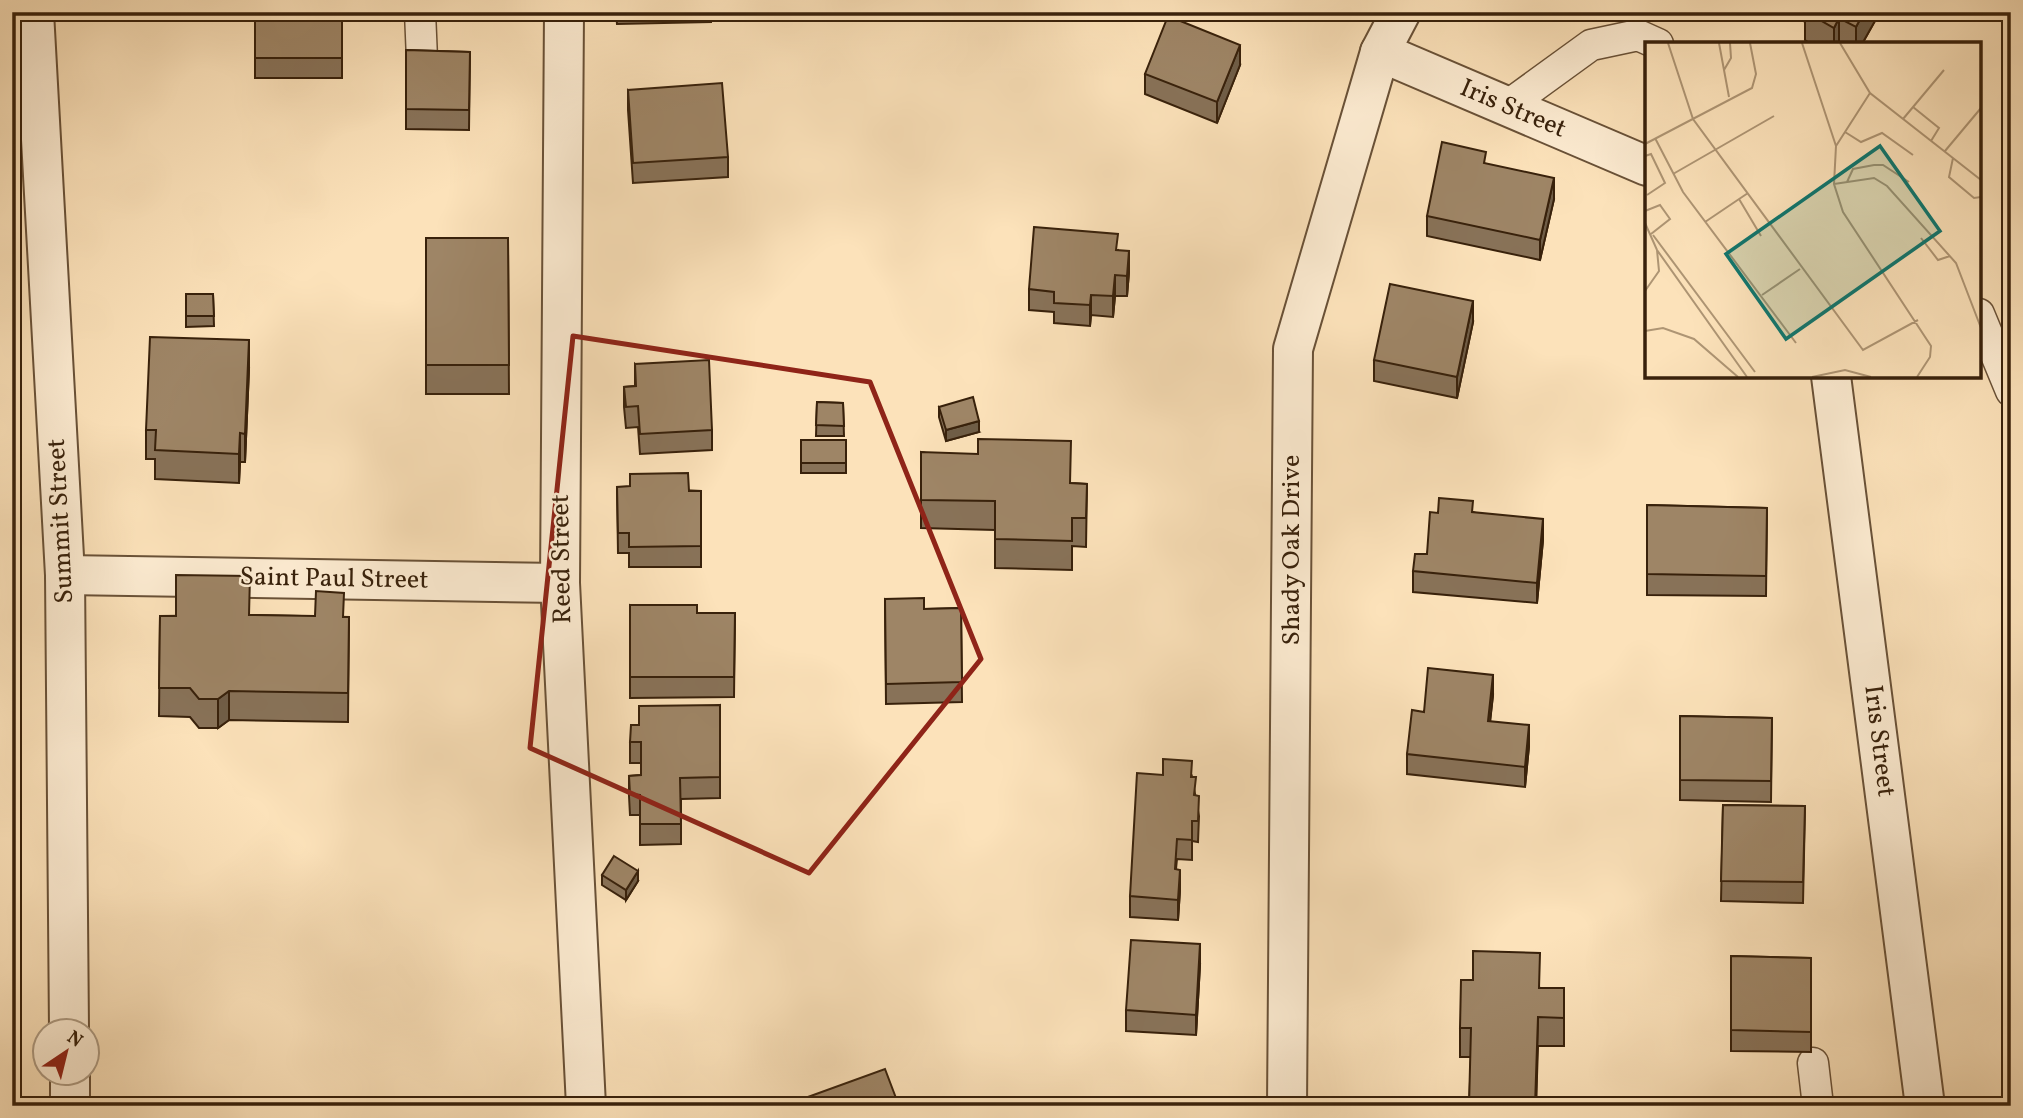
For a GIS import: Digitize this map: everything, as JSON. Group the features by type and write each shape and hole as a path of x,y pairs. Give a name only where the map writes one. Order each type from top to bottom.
{"street":[{"name":"Summit Street","path":"34,12 65,575 69,1016"},
{"name":"Reed Street","path":"564,12 561,583 586,1106"},
{"name":"Shady Oak Drive","path":"1287,1106 1293,349 1380,52 1401,12"},
{"name":"Iris Street","path":"1380,52 1645,165"},
{"name":"Iris Street","path":"1831,378 1925,1106"},
{"name":"Saint Paul Street","path":"65,575 561,583"},
{"path":"69,1086 70,1106"}],"lane":[{"path":"420,12 422,59"},
{"path":"1507,106 1591,45 1639,35 1654,42"},
{"path":"1981,319 2011,391"},
{"path":"1813,1063 1818,1106"}],"highlighted area":[{"path":"573,336 870,382 981,659 809,873 530,748"}],"building":[{"path":"255,12 342,12 342,58 255,58"},
{"path":"1806,12 1864,12 1856,27 1839,18 1834,28"},
{"path":"1168,16 1240,45 1217,102 1145,74"},
{"path":"406,50 470,52 469,110 406,109"},
{"path":"722,83 728,157 633,163 628,90"},
{"path":"1442,142 1486,152 1484,163 1554,178 1540,240 1427,216"},
{"path":"1034,227 1118,234 1116,250 1129,251 1127,276 1115,275 1113,296 1091,295 1090,305 1054,303 1054,292 1029,289"},
{"path":"426,238 508,238 509,365 426,365"},
{"path":"1390,284 1473,301 1457,377 1374,360"},
{"path":"186,294 213,294 214,316 186,316"},
{"path":"150,337 249,340 245,434 240,433 239,454 155,450 156,430 146,430"},
{"path":"709,360 712,430 640,434 638,406 626,407 624,387 636,386 635,364"},
{"path":"973,397 979,421 946,430 939,407"},
{"path":"817,402 843,403 844,426 816,425"},
{"path":"978,439 1071,441 1070,483 1087,484 1086,518 1072,518 1072,541 995,539 995,501 921,500 921,452 978,454"},
{"path":"801,440 846,440 846,463 801,463"},
{"path":"688,473 689,491 701,491 701,546 629,547 629,533 618,533 617,487 630,486 630,474"},
{"path":"1439,498 1473,501 1472,512 1543,519 1537,583 1413,571 1415,554 1427,554 1430,512 1438,513"},
{"path":"1647,505 1767,508 1766,576 1647,574"},
{"path":"176,575 250,576 249,615 315,616 316,591 344,593 343,617 349,617 348,693 229,691 218,699 199,699 190,688 159,688 160,616 176,616"},
{"path":"924,598 924,609 961,608 962,682 886,684 885,599"},
{"path":"630,605 697,605 697,613 735,613 734,677 630,677"},
{"path":"1428,668 1493,675 1488,721 1529,725 1525,767 1407,754 1412,710 1424,712"},
{"path":"720,705 720,777 680,778 681,824 640,824 640,795 630,794 629,776 641,775 641,742 630,742 631,725 639,725 639,706"},
{"path":"1680,716 1772,718 1771,781 1680,780"},
{"path":"1163,759 1192,761 1191,777 1196,777 1194,795 1199,796 1198,821 1192,821 1192,840 1177,839 1175,869 1180,870 1178,900 1130,896 1137,773 1163,775"},
{"path":"1723,805 1805,806 1803,882 1721,881"},
{"path":"614,856 638,871 626,890 602,875"},
{"path":"1131,940 1200,944 1196,1015 1126,1010"},
{"path":"1473,951 1540,953 1539,988 1564,988 1564,1018 1538,1017 1535,1106 1469,1106 1471,1028 1460,1028 1461,980 1473,980"},
{"path":"1731,956 1811,958 1811,1032 1731,1030"},
{"path":"885,1069 899,1106 783,1106"}]}
